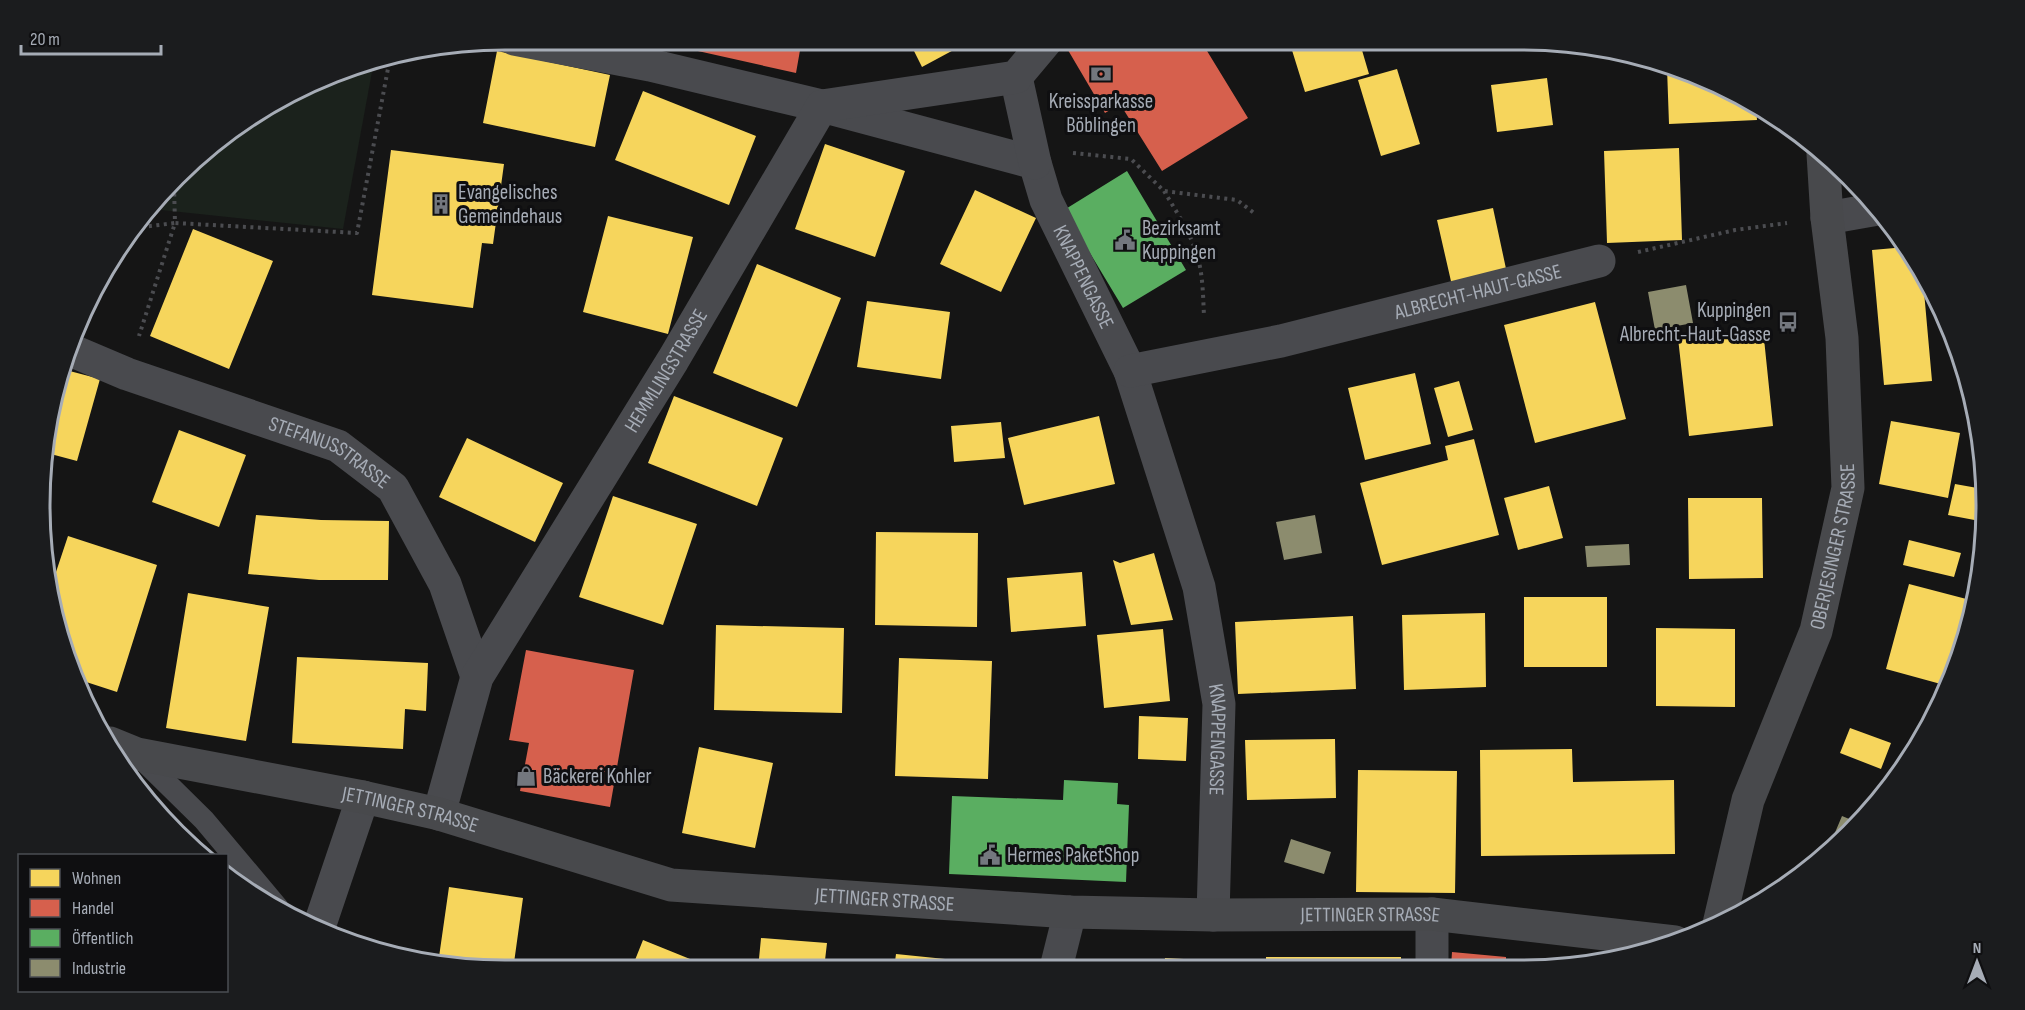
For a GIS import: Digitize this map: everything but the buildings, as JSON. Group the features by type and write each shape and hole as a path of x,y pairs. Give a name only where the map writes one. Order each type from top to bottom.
{"main road":[{"name":"OBERJESINGER STRASSE","path":"1721,914 1748,800 1816,631 1848,488 1842,338 1827,218 1824,166"},
{"name":"JETTINGER STRASSE","path":"124,748 439,814 671,885 1070,912 1213,915 1432,914 1655,940"}],"street":[{"path":"572,50 650,65 822,106 1035,163 1016,77"},
{"path":"822,106 1016,77 1038,50"},
{"name":"HEMMLINGSTRASSE","path":"439,814 477,676 673,360 822,106"},
{"name":"KNAPPENGASSE","path":"1035,163 1046,200 1130,371 1199,587 1219,704 1213,915"},
{"path":"1827,218 1867,211"},
{"name":"ALBRECHT-HAUT-GASSE","path":"1130,371 1281,341 1599,261"},
{"name":"STEFANUSSTRASSE","path":"76,353 127,374 338,446 393,488 445,584 477,676"},
{"path":"321,922 363,797"},
{"path":"1058,960 1070,912"},
{"path":"1432,914 1432,960"}],"lane":[{"path":"124,748 204,820 264,891"}],"path":[{"path":"145,227 175,223 357,233 389,65"},
{"path":"1035,163 1068,152 1131,159 1164,191 1182,221 1197,255 1202,285 1205,356"},
{"path":"1164,191 1237,200 1254,213"},
{"path":"127,374 175,223 174,193"},
{"path":"1599,261 1735,230 1827,218"}],"shaded area":[{"path":"372,70 343,229 159,210 205,163 252,126 304,96"}],"place":[{"name":"Kreissparkasse Böblingen","path":"1101,74"},
{"name":"Evangelisches Gemeindehaus","path":"441,204"},
{"name":"Bezirksamt Kuppingen","path":"1125,240"},
{"name":"Kuppingen Albrecht-Haut-Gasse","path":"1788,322"},
{"name":"Bäckerei Kohler","path":"526,776"},
{"name":"Hermes PaketShop","path":"990,855"}]}
